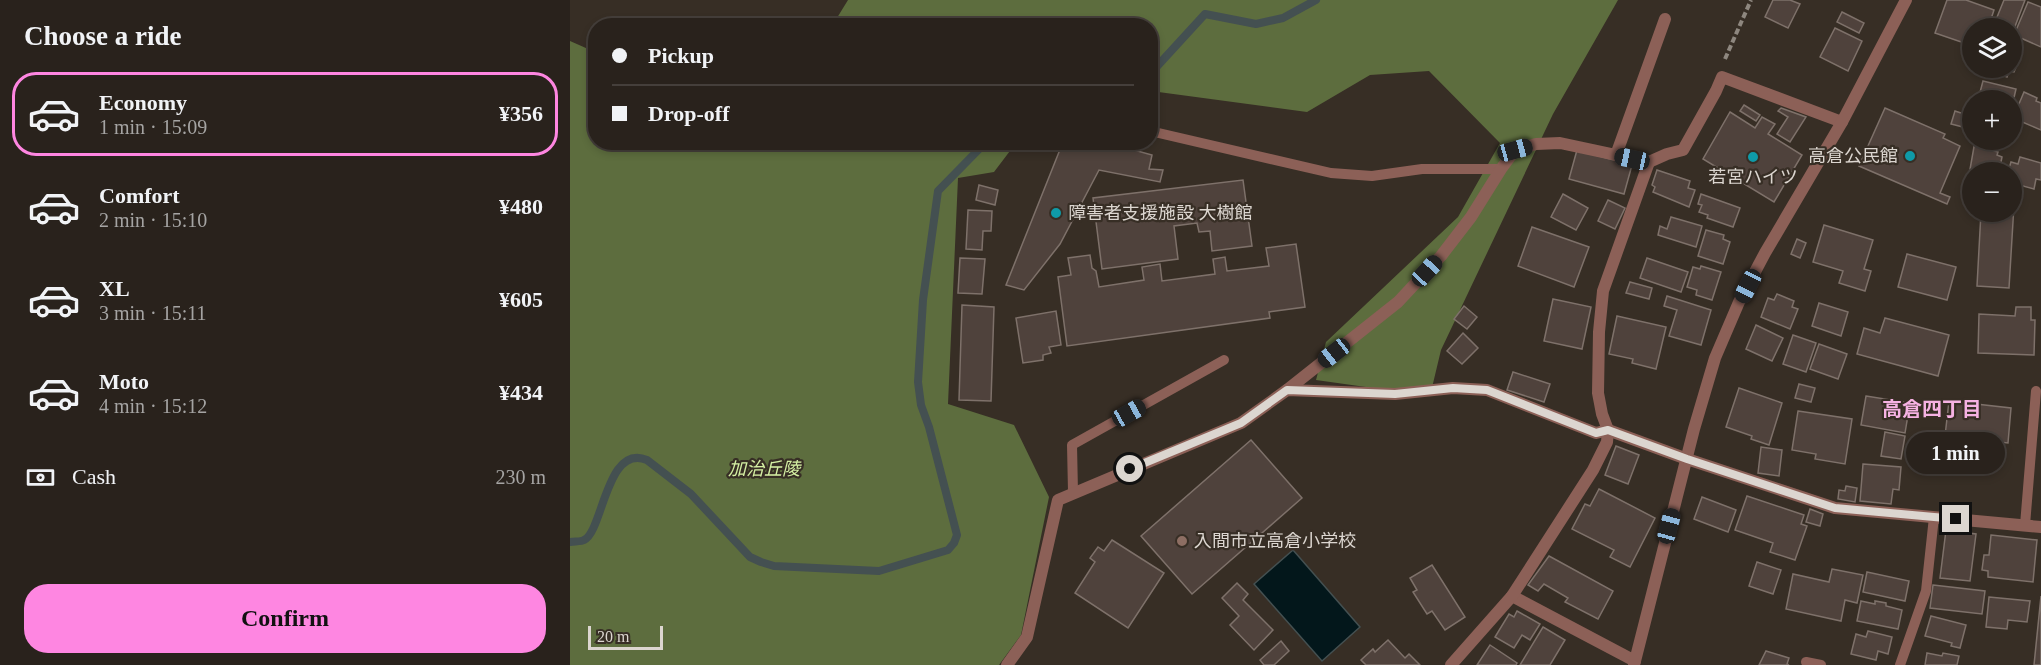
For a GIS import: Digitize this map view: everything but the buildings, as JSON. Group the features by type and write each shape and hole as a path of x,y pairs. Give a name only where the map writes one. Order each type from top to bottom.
{"street":[{"path":"1512,596 1634,663 1715,358 1739,302 1765,252 1842,122 1906,0"},
{"path":"1616,155 1665,19"},
{"path":"1007,665 1027,638 1058,500 1241,423 1287,390 1398,302 1441,256 1471,217 1515,150 1536,144 1560,143 1649,162 1683,150 1722,77 1842,122"},
{"path":"1451,665 1512,596 1593,470 1607,442 1608,430 1598,393 1599,332 1604,291 1649,162"},
{"path":"1287,390 1395,394 1453,388 1487,390 1596,433 1608,430 1835,508 2041,527"}],"lane":[{"path":"1158,133 1331,173 1372,176 1422,169 1501,169"},
{"path":"1073,492 1072,445 1224,360"},
{"path":"2025,525 2037,391"},
{"path":"1900,665 1926,591 1934,517"},
{"path":"1806,662 1821,665"}],"path":[{"path":"1722,77 1724,62 1751,0"}],"green space":[{"path":"848,0 1618,0 1553,114 1441,350 1430,396 1316,380 1326,342 1458,217 1500,143 1429,71 1370,75 1307,112 1158,92 1158,18 837,18"},
{"name":"加治丘陵","path":"570,41 588,49 588,150 1011,150 994,172 958,178 948,404 1014,425 1049,497 1021,635 999,665 570,665"}],"shaded area":[{"path":"1293,550 1360,627 1322,661 1254,584"}],"waterway":[{"path":"1158,65 1205,14 1256,24 1283,18 1316,0"},
{"path":"570,542 583,541 590,534 614,476 623,464 633,458 647,460 691,494 750,557 774,566 879,571 948,550 957,535 929,427 921,405 918,382 923,300 938,191 978,150"}],"place":[{"name":"高倉公民館","path":"1910,156"},
{"name":"若宮ハイツ","path":"1753,157"},
{"name":"障害者支援施設 大樹館","path":"1056,213"},
{"name":"入間市立高倉小学校","path":"1182,541"}],"district":[{"name":"高倉四丁目","path":"1932,409"}],"route":[{"path":"1130,469 1241,423 1287,390 1395,394 1453,388 1487,390 1596,433 1608,430 1835,508 1956,519"}]}
